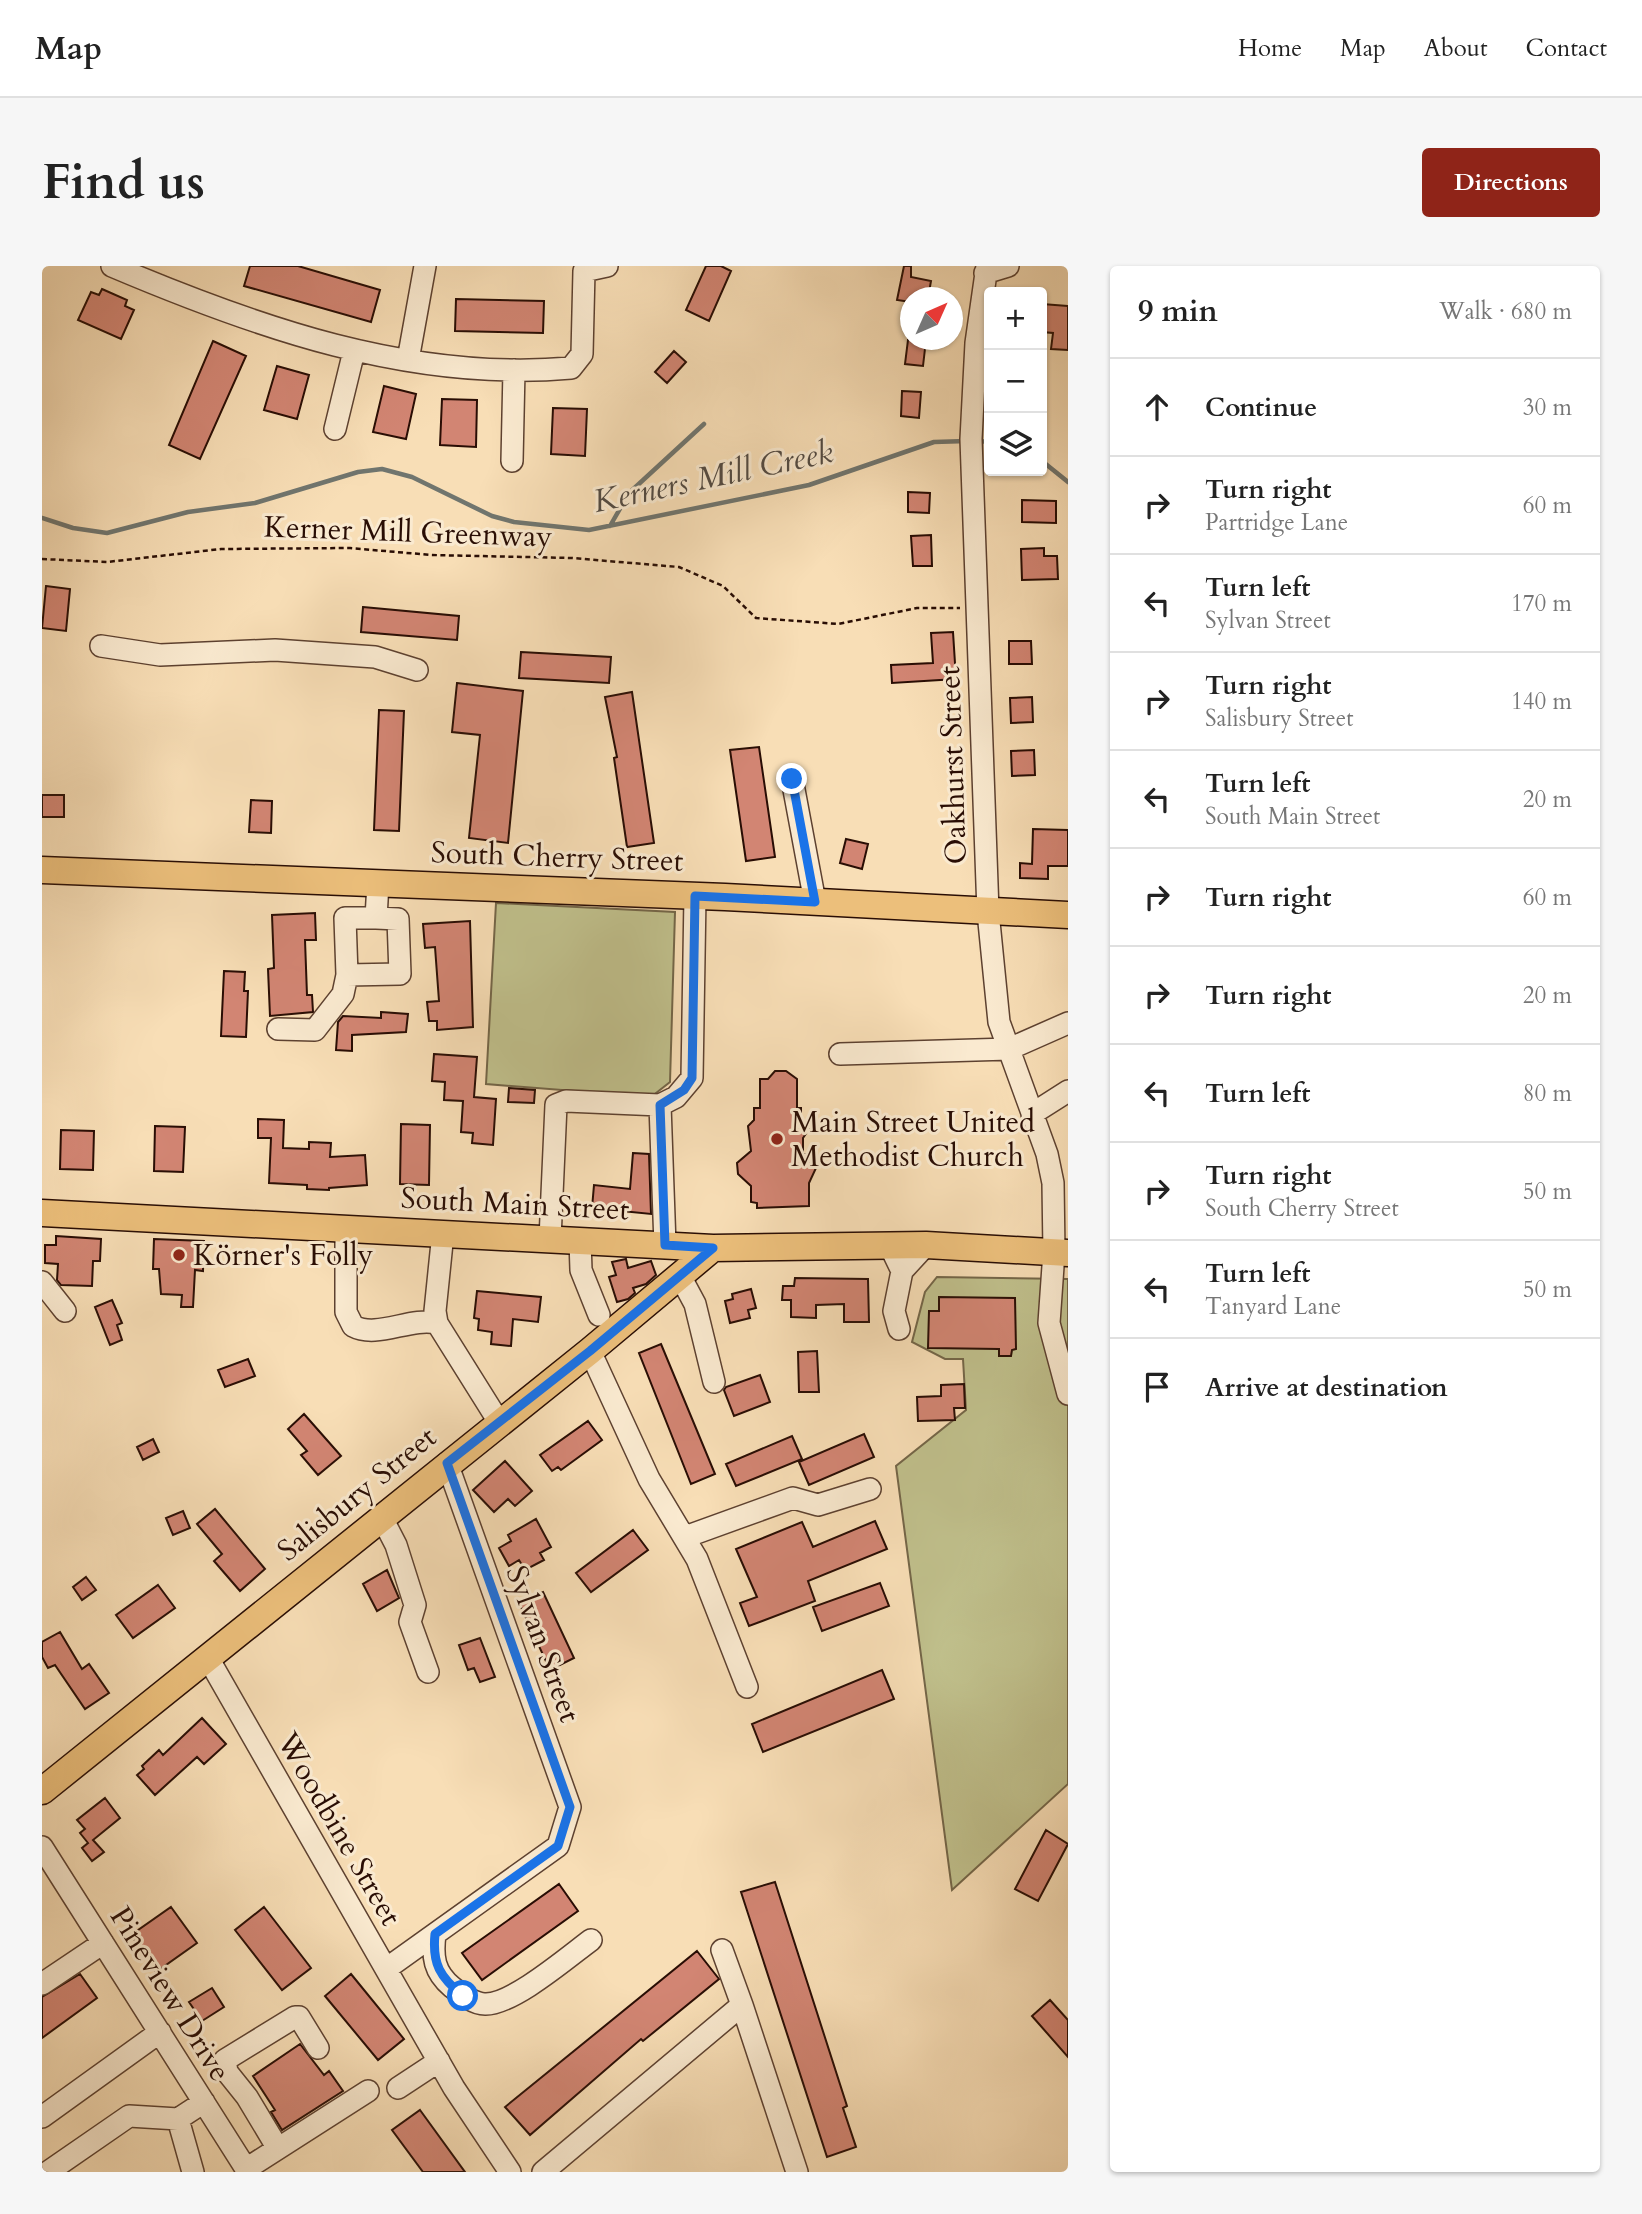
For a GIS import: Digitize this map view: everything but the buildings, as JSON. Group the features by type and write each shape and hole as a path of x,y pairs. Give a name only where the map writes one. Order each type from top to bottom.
{"main road":[{"name":"South Cherry Street","path":"42,870 695,896 1068,915"},
{"name":"South Main Street","path":"42,1213 713,1248 926,1245 1061,1253"},
{"name":"Salisbury Street","path":"42,1791 447,1463 590,1351 713,1248"}],"street":[{"path":"112,266 266,327 354,351 408,360 514,370 571,368 579,360 584,271 607,266"},
{"path":"408,360 425,266"},
{"path":"986,270 1009,266"},
{"name":"Oakhurst Street","path":"986,270 971,414 988,912 999,1022 1047,1154 1053,1184 1061,1253 1049,1323 1063,1359 1068,1394"},
{"path":"335,429 354,351"},
{"path":"512,461 514,370"},
{"path":"101,646 160,655 275,650 375,657 417,670"},
{"path":"792,779 815,902"},
{"path":"376,918 378,883"},
{"path":"550,1239 556,1105 566,1101 660,1105 684,1090 692,1078 695,896"},
{"path":"278,1029 315,1030 343,994 347,975 345,918 398,919 400,974 347,975"},
{"path":"840,1054 1009,1049 1068,1023"},
{"path":"1032,1114 1068,1091"},
{"path":"660,1105 665,1245"},
{"path":"346,1229 346,1312 353,1326 368,1330 417,1321 437,1323"},
{"path":"443,1233 435,1311 437,1323 499,1422"},
{"path":"580,1241 581,1270 599,1315"},
{"path":"899,1329 894,1311 902,1271 926,1245"},
{"path":"890,1246 902,1271"},
{"path":"680,1276 695,1304 714,1382"},
{"path":"42,1282 65,1311"},
{"path":"590,1351 629,1442 697,1559 747,1687"},
{"name":"Sylvan Street","path":"435,1934 558,1846 570,1807 447,1463"},
{"path":"685,1537 793,1498 818,1505 870,1489"},
{"path":"381,1517 397,1545 415,1605 410,1622 428,1672"},
{"name":"Woodbine Street","path":"208,1658 439,2061 510,2172"},
{"name":"Pineview Drive","path":"42,1847 247,2170"},
{"path":"386,1969 435,1934"},
{"path":"435,1934 435,1965 445,1981 463,1996 484,2004 502,2001 591,1940"},
{"path":"42,1984 103,1943"},
{"path":"722,1950 797,2172"},
{"path":"544,2172 742,2005"},
{"path":"278,2147 227,2072 225,2060 295,2017 299,2018 318,2048"},
{"path":"42,2117 160,2032"},
{"path":"398,2088 439,2061"},
{"path":"178,2119 227,2072"},
{"path":"247,2170 278,2147 368,2091"},
{"path":"48,2172 130,2116 178,2119"},
{"path":"178,2119 193,2172"}],"path":[{"name":"Kerner Mill Greenway","path":"42,559 107,562 247,549 350,548 431,555 572,558 679,567 723,586 756,618 838,624 917,608 965,608"}],"green space":[{"path":"496,903 675,912 670,1082 651,1097 486,1084"},
{"path":"937,1277 1068,1279 1068,1784 952,1890 896,1466 966,1410 963,1359 945,1359 912,1342 925,1292"}],"waterway":[{"path":"610,526 629,493 704,424"},
{"name":"Kerners Mill Creek","path":"42,518 73,528 107,533 188,512 255,503 358,472 382,469 412,477 492,516 514,522 589,530 809,485 934,442 967,441"},
{"name":"Kerners Mill Creek","path":"979,441 984,442"},
{"name":"Kerners Mill Creek","path":"1047,465 1068,482"}],"place":[{"name":"Main Street United Methodist Church","path":"777,1139"},
{"name":"Körner's Folly","path":"179,1255"}],"route":[{"path":"463,1996 445,1981 435,1965 435,1934 558,1846 570,1807 447,1463 590,1351 713,1248 665,1245 660,1105 676,1097 692,1078 695,896 815,902 792,779"}]}
